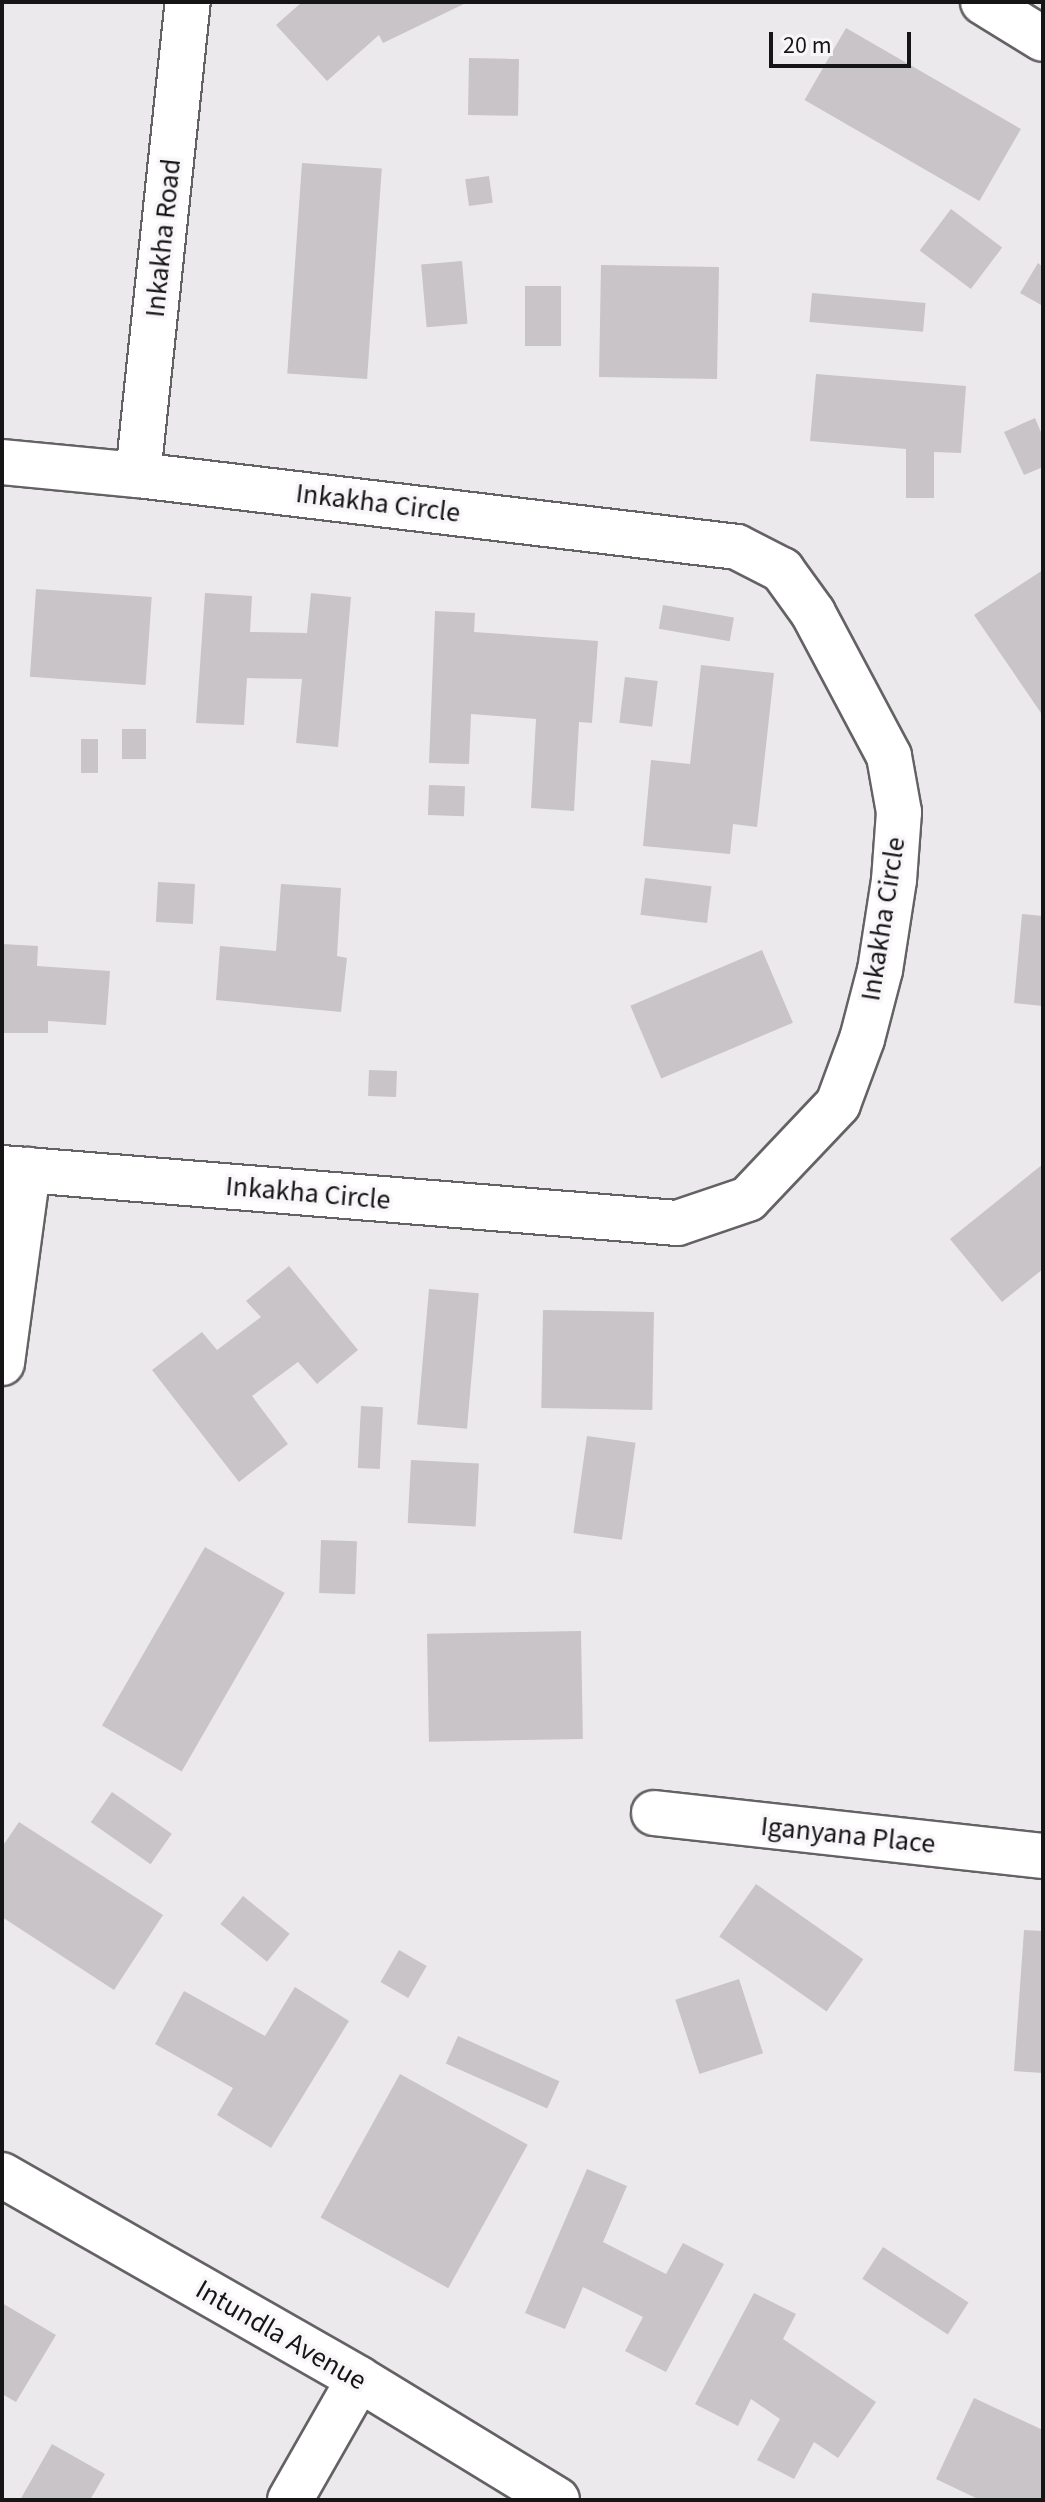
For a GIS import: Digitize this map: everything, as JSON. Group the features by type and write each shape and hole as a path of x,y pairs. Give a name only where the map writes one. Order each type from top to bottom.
{"street":[{"name":"Inkakha Road","path":"138,475 188,2"},
{"path":"983,2 1043,39"},
{"name":"Inkakha Circle","path":"2,462 138,475 737,547 782,570 813,613 889,756 899,812 894,880 880,970 862,1039 838,1104 748,1199 677,1223 15,1169"},
{"path":"2,1363 15,1169"},
{"name":"Iganyana Place","path":"654,1813 1043,1856"},
{"name":"Intundla Avenue","path":"2,2175 359,2379 557,2500"},
{"path":"290,2500 359,2379"}],"building":[{"path":"302,2 468,2 383,43 379,35 327,81 276,25"},
{"path":"846,28 1021,129 979,201 804,100"},
{"path":"469,58 519,59 518,116 468,115"},
{"path":"302,163 382,169 367,379 287,373"},
{"path":"489,176 493,203 469,206 465,179"},
{"path":"951,209 1002,248 971,289 920,251"},
{"path":"462,261 467,324 427,327 421,265"},
{"path":"1038,263 1043,267 1043,306 1020,293"},
{"path":"601,265 719,267 717,379 599,377"},
{"path":"525,286 561,286 561,346 525,346"},
{"path":"812,293 926,303 923,332 809,322"},
{"path":"816,374 966,386 961,453 934,452 934,498 906,498 906,449 810,441"},
{"path":"1035,418 1043,437 1043,467 1024,475 1004,432"},
{"path":"1043,570 1043,711 1041,713 974,615"},
{"path":"36,589 152,597 146,685 30,677"},
{"path":"205,593 252,596 250,632 307,633 311,593 351,597 338,747 296,743 302,679 247,678 244,725 196,723"},
{"path":"663,605 734,618 730,641 659,629"},
{"path":"435,611 475,613 474,632 598,641 592,723 579,722 574,811 531,808 536,719 471,714 469,764 429,763"},
{"path":"701,665 774,673 757,827 733,824 730,854 643,846 651,760 690,764"},
{"path":"625,677 658,681 652,727 619,723"},
{"path":"122,729 146,729 146,759 122,759"},
{"path":"81,739 98,739 98,773 81,773"},
{"path":"429,785 465,786 464,816 428,815"},
{"path":"645,878 712,886 707,923 640,915"},
{"path":"158,882 195,884 193,924 156,922"},
{"path":"281,884 341,888 337,956 347,958 341,1012 216,1000 220,946 276,951"},
{"path":"1022,914 1043,916 1043,1006 1014,1003"},
{"path":"2,944 38,946 37,966 110,971 106,1025 48,1021 48,1033 2,1033"},
{"path":"762,950 793,1023 661,1079 630,1006"},
{"path":"369,1070 397,1071 396,1097 368,1096"},
{"path":"1043,1164 1043,1269 1002,1302 950,1239"},
{"path":"289,1266 358,1350 317,1384 298,1362 252,1396 288,1444 239,1482 152,1370 202,1332 217,1350 261,1317 246,1301"},
{"path":"429,1289 479,1293 467,1429 417,1424"},
{"path":"543,1310 654,1312 652,1410 541,1408"},
{"path":"361,1406 383,1407 380,1469 358,1468"},
{"path":"587,1436 636,1443 622,1540 573,1533"},
{"path":"411,1460 479,1464 476,1526 408,1523"},
{"path":"321,1540 357,1541 355,1594 319,1593"},
{"path":"205,1547 285,1593 182,1771 102,1725"},
{"path":"581,1631 583,1739 429,1742 427,1634"},
{"path":"112,1792 172,1834 151,1864 91,1822"},
{"path":"19,1822 163,1915 114,1990 2,1917 2,1847"},
{"path":"756,1884 863,1959 827,2012 719,1936"},
{"path":"243,1896 290,1934 267,1962 220,1924"},
{"path":"1024,1930 1043,1931 1043,2073 1014,2071"},
{"path":"399,1950 427,1966 408,1998 380,1982"},
{"path":"739,1979 763,2053 699,2074 675,2000"},
{"path":"295,1987 349,2021 271,2148 217,2115 233,2088 155,2044 184,1991 265,2036"},
{"path":"458,2036 559,2081 547,2109 446,2063"},
{"path":"400,2074 528,2145 448,2288 320,2217"},
{"path":"587,2169 627,2186 603,2242 666,2274 683,2243 724,2264 666,2372 625,2351 643,2317 583,2287 565,2329 525,2313"},
{"path":"883,2247 969,2303 948,2334 862,2279"},
{"path":"754,2293 796,2314 783,2339 876,2402 838,2458 814,2442 794,2479 757,2460 780,2419 751,2399 738,2426 695,2404"},
{"path":"2,2303 56,2335 16,2402 2,2394"},
{"path":"974,2398 1043,2430 1043,2500 980,2500 936,2479"},
{"path":"52,2444 105,2474 90,2500 20,2500"}]}
